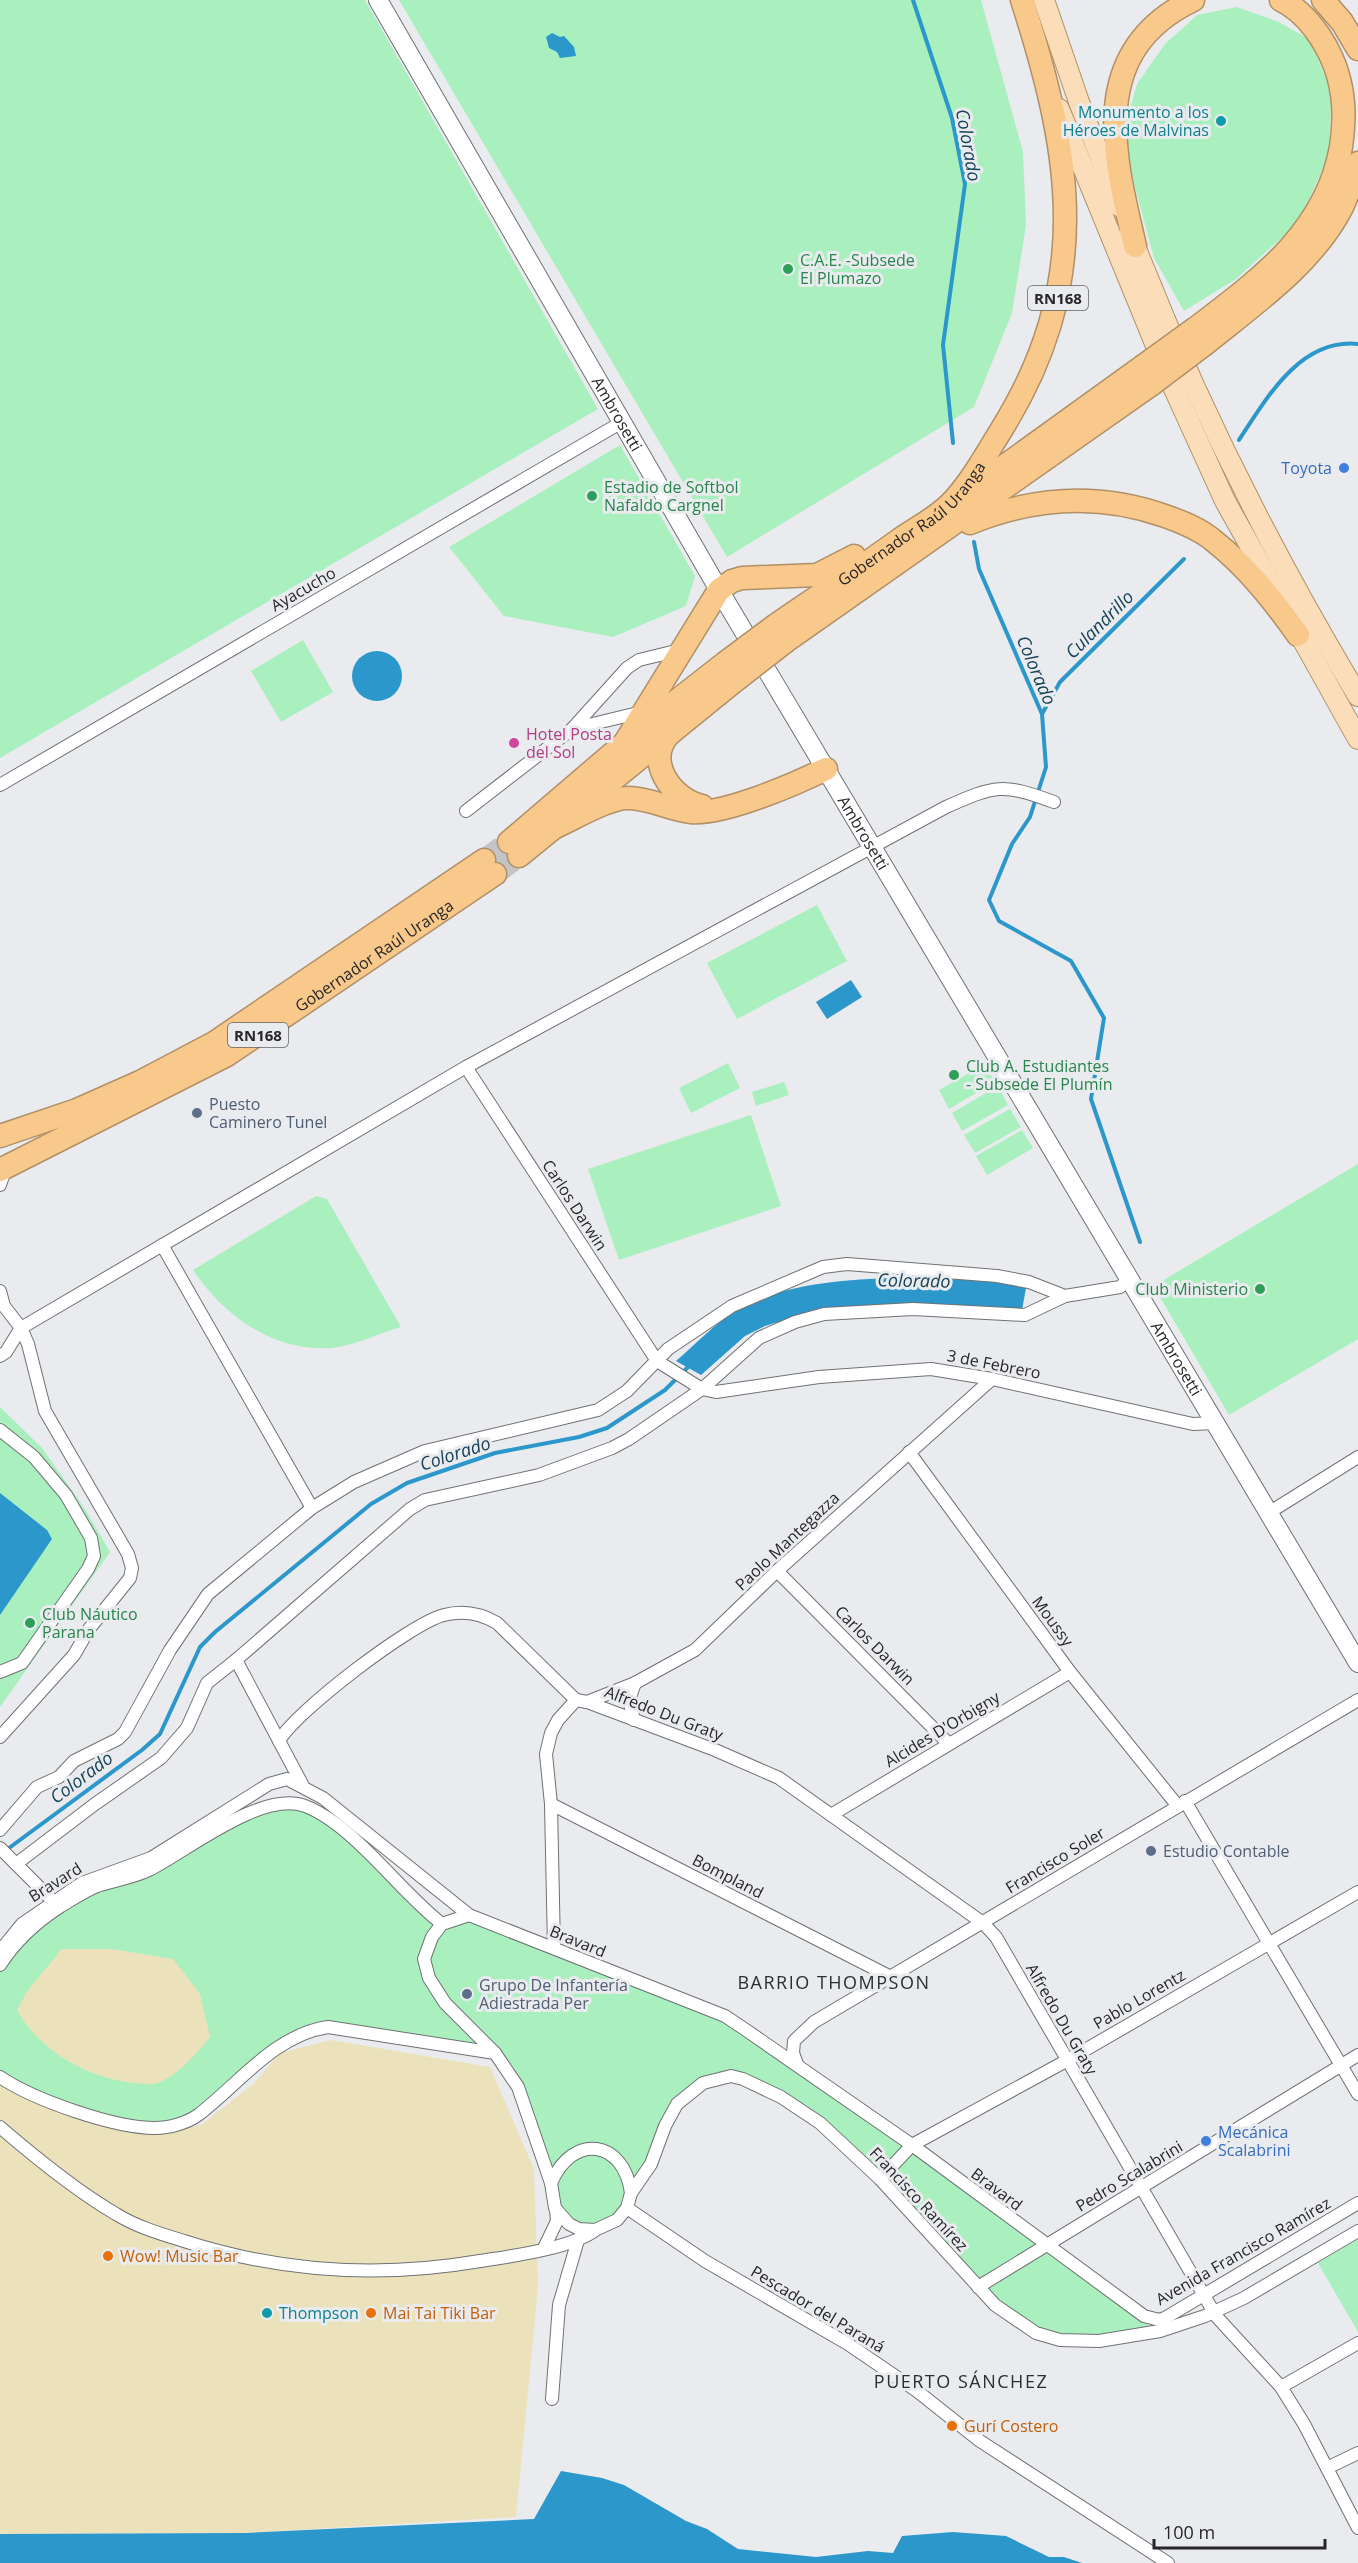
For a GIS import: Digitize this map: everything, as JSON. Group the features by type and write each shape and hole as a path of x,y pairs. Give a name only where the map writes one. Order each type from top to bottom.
{"highway":[{"name":"Gobernador Raúl Uranga","path":"678,712 624,744 514,849 552,828 678,712 902,538 948,506 977,468 1020,400 1050,328 1059,294 1065,252 1065,182 1043,64 1022,0"},
{"path":"1135,246 1117,170 1114,139 1116,95 1125,65 1146,33 1174,9 1193,0"},
{"path":"1200,336 1309,226 1327,198 1338,164 1345,121 1344,90 1329,49 1310,24 1289,4 1281,0"},
{"path":"1323,0 1342,21 1358,49"},
{"path":"948,506 1147,376 1200,336 1265,296 1307,253 1342,207 1358,163"},
{"name":"Gobernador Raúl Uranga","path":"781,633 938,535 1147,376"},
{"path":"938,535 990,514 1036,503 1087,500 1146,510 1184,523 1212,539 1250,572 1298,635"},
{"path":"624,744 719,590 732,581 742,578 817,575 840,566 878,543 902,538"},
{"path":"678,712 664,738 660,758 662,771 677,794 688,802 722,808"},
{"path":"552,828 628,797 693,812 722,808 802,780 826,769"},
{"name":"Gobernador Raúl Uranga","path":"0,1136 77,1110 140,1082 214,1042 489,867 226,1055 2,1174"}],"main road":[{"path":"1044,0 1079,102 1135,246 1187,370 1244,491 1316,625 1358,696"},
{"name":"Gobernador Raúl Uranga","path":"1043,64 1075,153 1170,380 1225,501 1358,739"}],"street":[{"name":"Ambrosetti","path":"378,0 719,590 1358,1663"},
{"name":"Ayacucho","path":"0,785 622,422"},
{"path":"466,811 572,729 627,668 639,660 680,650"},
{"path":"572,729 643,712 678,712"},
{"path":"0,1356 6,1352 21,1328 466,1067 872,846 973,795 999,787 1021,790 1053,802"},
{"name":"Carlos Darwin","path":"466,1067 661,1364"},
{"path":"162,1245 312,1508"},
{"path":"0,1830 37,1787 59,1777 74,1761 118,1740 170,1650 208,1594 312,1508 354,1482 425,1451 598,1410 661,1364 668,1349 732,1306 790,1279 834,1265 997,1276 1029,1282 1065,1296"},
{"path":"16,1864 95,1804 161,1758 187,1728 207,1683 410,1509 425,1500 539,1475 612,1448 629,1439 773,1329 825,1314 913,1309 1025,1314 1065,1296 1120,1287 1130,1278"},
{"path":"0,1291 4,1306 21,1328 45,1411 128,1554 132,1568 130,1578 89,1629 74,1655 0,1737"},
{"path":"661,1364 697,1386"},
{"name":"3 de Febrero","path":"697,1386 716,1392 819,1377 931,1369 992,1379 1193,1424 1216,1423"},
{"name":"Paolo Mantegazza","path":"554,1948 551,1804 546,1754 551,1733 558,1720 582,1701 635,1683 695,1650 777,1571 992,1379"},
{"path":"0,1430 34,1457 66,1495 91,1538 94,1556 82,1578 22,1663 0,1672"},
{"name":"Moussy","path":"909,1452 1070,1672 1181,1803 1358,2094"},
{"path":"1270,1512 1358,1457"},
{"name":"Carlos Darwin","path":"777,1571 948,1743"},
{"path":"279,1741 285,1729 342,1680 425,1623 444,1615 468,1612 483,1615 497,1623 582,1701"},
{"path":"236,1660 303,1785"},
{"name":"Alcides D'Orbigny","path":"831,1815 1070,1672"},
{"path":"634,1720 629,1700 635,1683"},
{"name":"Francisco Soler","path":"797,2064 793,2048 800,2034 814,2022 1358,1700"},
{"name":"Alfredo Du Graty","path":"582,1701 757,1767 779,1778 983,1923 996,1937 1214,2313 1281,2388 1358,2528"},
{"name":"Bravard","path":"0,1951 22,1924 56,1904 94,1877 151,1858 274,1781 287,1779 303,1785 323,1798 469,1915 725,2016 912,2145 1143,2316"},
{"name":"Bravard","path":"0,1965 21,1936 56,1904 96,1886 149,1870 225,1826 266,1806 284,1802 305,1806 327,1818 373,1857 442,1924"},
{"name":"Bompland","path":"551,1804 891,1977"},
{"path":"0,1848 56,1904"},
{"name":"Pablo Lorentz","path":"880,2179 912,2145 1066,2061 1358,1892"},
{"path":"469,1915 442,1924 432,1936 424,1959 429,1978 445,2003 495,2053 518,2087 551,2183 557,2221 544,2248"},
{"path":"2,2080 58,2105 111,2121 155,2128 178,2125 196,2116 286,2042 307,2030 328,2027 495,2053"},
{"name":"Pedro Scalabrini","path":"978,2287 1358,2055"},
{"name":"Francisco Ramírez","path":"632,2193 651,2164 664,2126 677,2104 703,2083 717,2078 743,2079 801,2110 843,2144 880,2179 1002,2311 1036,2333 1086,2343 1142,2334"},
{"path":"0,2127 55,2171 118,2215 165,2235 224,2253 307,2267 399,2271 445,2267 544,2248 578,2240 617,2220 627,2208 632,2193 628,2174 617,2158 599,2150 580,2151 563,2161 551,2183"},
{"name":"Avenida Francisco Ramírez","path":"1143,2316 1159,2320 1205,2296 1358,2203"},
{"path":"555,2208 569,2224 579,2229 595,2230"},
{"name":"Pescador del Paraná","path":"627,2208 705,2261 848,2344 917,2391 980,2441 1168,2563"},
{"name":"Avenida Francisco Ramírez","path":"1142,2334 1166,2329 1214,2313 1358,2230"},
{"path":"552,2399 559,2305 578,2240"},
{"path":"1281,2388 1358,2343"},
{"path":"1327,2468 1358,2453"}],"green space":[{"path":"0,0 365,0 598,409 0,758"},
{"name":"C.A.E. -Subsede El Plumazo","path":"399,0 981,0 1023,152 1026,225 1012,313 974,407 727,557"},
{"path":"1237,7 1279,22 1309,39 1332,92 1328,156 1299,222 1236,279 1184,311 1154,258 1135,187 1124,130 1137,84 1165,44 1197,15"},
{"name":"Estadio de Softbol Nafaldo Cargnel","path":"620,445 695,576 686,606 613,637 504,616 449,547"},
{"path":"303,640 333,692 281,722 251,671"},
{"path":"817,905 847,961 737,1019 707,963"},
{"path":"728,1063 740,1088 691,1113 679,1088"},
{"path":"985,1064 995,1082 949,1109 939,1090"},
{"path":"784,1082 789,1095 756,1106 752,1092"},
{"path":"998,1086 1008,1105 962,1131 952,1113"},
{"path":"1010,1109 1021,1127 975,1153 964,1135"},
{"path":"751,1115 781,1206 619,1260 588,1169"},
{"path":"1022,1130 1033,1148 987,1175 976,1156"},
{"name":"Club Ministerio","path":"1358,1164 1358,1339 1229,1415 1160,1297 1162,1281"},
{"path":"316,1196 327,1199 401,1327 338,1347 288,1344 269,1337 235,1316 205,1287 193,1270"},
{"name":"Club Náutico Parana","path":"0,1407 42,1448 85,1509 110,1552 0,1707"},
{"path":"284,1802 327,1818 442,1924 469,1915 725,2016 1144,2316 1148,2326 1142,2334 1086,2343 1016,2321 843,2144 759,2086 717,2078 677,2104 627,2208 595,2230 561,2217 518,2087 495,2053 307,2030 178,2125 111,2121 0,2077 0,1965 59,1907 225,1826"},
{"path":"1358,2239 1358,2332 1318,2263"}],"sand":[{"path":"62,1949 112,1949 173,1959 200,1994 210,2037 178,2071 154,2084 135,2083 101,2076 67,2060 38,2038 17,2010 28,1990"},
{"name":"Thompson","path":"331,2040 490,2067 534,2169 538,2287 516,2517 246,2533 0,2534 0,2083 73,2115 151,2135 201,2125 253,2084 280,2053"}],"water":[{"path":"552,33 560,37 564,36 574,47 576,56 560,58 557,52 549,48 546,37"},
{"path":"372,651 382,651 395,658 402,671 402,681 395,694 382,701 372,701 363,697 356,690 352,681 352,671 356,662 363,655"},
{"path":"851,980 862,997 827,1019 816,1002"},
{"path":"906,1277 995,1281 1026,1288 1022,1310 823,1308 765,1326 745,1336 701,1375 676,1361 728,1316 776,1293 840,1281"},
{"path":"0,1493 47,1530 52,1539 0,1615"},
{"path":"561,2471 602,2478 624,2485 686,2521 707,2529 738,2549 816,2557 868,2551 893,2553 902,2536 953,2532 1006,2536 1049,2557 1064,2557 1082,2563 0,2563 0,2534 246,2533 534,2519"}],"waterway":[{"name":"Colorado","path":"913,0 952,118 965,184 943,345 953,443"},
{"name":"Culandrillo","path":"1239,440 1273,390 1302,361 1319,351 1337,345 1358,344"},
{"name":"Colorado","path":"974,542 979,569 1042,714 1046,767 1030,817 1012,844 989,900 999,921 1071,961 1104,1018 1091,1099 1140,1242"},
{"name":"Culandrillo","path":"1042,714 1060,682 1184,559"},
{"name":"Colorado","path":"5,1851 142,1750 160,1734 200,1647 215,1632 371,1504 407,1483 495,1453 579,1437 607,1428 665,1390 691,1364"}],"tunnel":[{"path":"484,860 509,842"},
{"path":"495,874 519,856"}],"place":[{"name":"Monumento a los Héroes de Malvinas","path":"1221,121"},
{"name":"C.A.E. -Subsede El Plumazo","path":"788,269"},
{"name":"Toyota","path":"1344,468"},
{"name":"Estadio de Softbol Nafaldo Cargnel","path":"592,496"},
{"name":"Hotel Posta del Sol","path":"514,743"},
{"name":"Club A. Estudiantes - Subsede El Plumín","path":"954,1075"},
{"name":"Puesto Caminero Tunel","path":"197,1113"},
{"name":"Club Ministerio","path":"1260,1289"},
{"name":"Club Náutico Parana","path":"30,1623"},
{"name":"Estudio Contable","path":"1151,1851"},
{"name":"Grupo De Infantería Adiestrada Per","path":"467,1994"},
{"name":"Mecánica Scalabrini","path":"1206,2141"},
{"name":"Wow! Music Bar","path":"108,2256"},
{"name":"Thompson","path":"267,2313"},
{"name":"Mai Tai Tiki Bar","path":"371,2313"},
{"name":"Gurí Costero","path":"952,2426"}],"district":[{"name":"BARRIO THOMPSON","path":"834,1982"},
{"name":"PUERTO SÁNCHEZ","path":"961,2381"}]}
